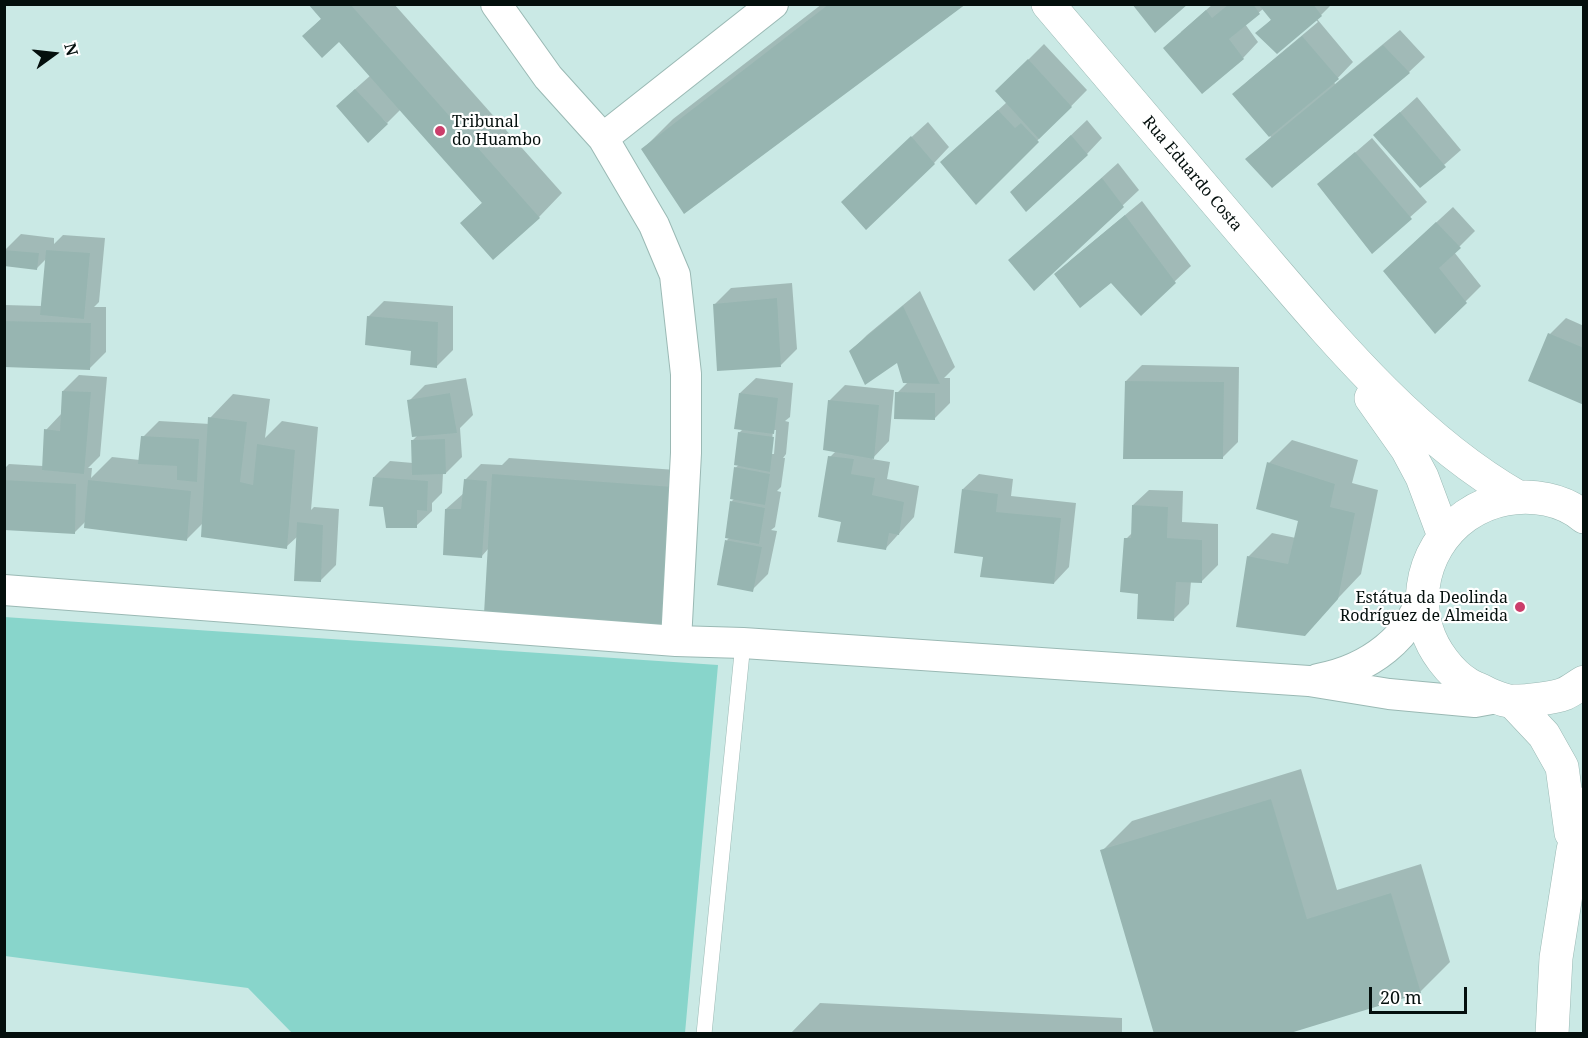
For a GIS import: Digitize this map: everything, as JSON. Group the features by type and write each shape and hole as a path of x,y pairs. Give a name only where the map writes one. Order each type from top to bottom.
{"street":[{"path":"496,4 548,77 603,138 654,225 675,275 686,374 686,453 676,641"},
{"path":"603,138 773,4"},
{"name":"Rua Eduardo Costa","path":"1048,4 1337,343 1416,422 1478,471 1533,498 1576,511 1584,517"},
{"name":"Rua Eduardo Costa","path":"1337,343 1360,382 1407,448 1422,477 1444,536 1435,551"},
{"path":"1309,681 1334,676 1375,658 1402,635 1421,600 1435,551 1463,517 1489,502 1584,495"},
{"path":"1435,551 1422,597 1427,630 1443,660 1467,684 1505,700 1544,735 1562,767 1573,850"},
{"path":"4,590 676,641 743,643 1309,681 1389,694 1475,702 1563,694 1584,682"},
{"path":"1552,1034 1556,958 1573,850 1584,804"}],"lane":[{"path":"704,1034 743,643"}],"green space":[{"path":"4,617 718,665 685,1033 292,1033 248,988 5,956"}],"building":[{"name":"Tribunal do Huambo","path":"308,4 350,4 540,218 493,260 460,223 482,203 339,42 322,58 302,36 321,19"},
{"path":"829,4 966,4 684,214 641,149"},
{"path":"1132,4 1188,4 1155,33"},
{"path":"1229,4 1253,4 1260,14 1229,39 1244,59 1202,94 1163,48 1206,10 1212,18"},
{"path":"1258,4 1313,4 1322,16 1277,54 1255,33 1271,20"},
{"path":"1302,36 1339,79 1269,137 1232,94"},
{"path":"1383,45 1410,73 1272,188 1245,159"},
{"path":"1028,59 1072,107 1039,139 995,91"},
{"path":"355,89 388,124 368,143 336,106"},
{"path":"998,110 1015,128 1021,123 1039,142 976,205 940,162"},
{"path":"1400,112 1446,167 1420,188 1373,135"},
{"path":"1071,135 1088,155 1026,212 1010,192"},
{"path":"911,136 935,164 866,230 841,202"},
{"path":"1355,152 1412,219 1372,254 1317,184"},
{"path":"1102,178 1124,207 1034,291 1008,260"},
{"path":"1125,215 1176,283 1141,316 1111,283 1080,308 1054,274"},
{"path":"1436,222 1461,248 1439,268 1467,303 1435,334 1383,271"},
{"path":"4,250 39,253 37,270 4,266"},
{"path":"46,250 90,253 84,319 40,315"},
{"path":"777,298 781,367 717,371 713,304"},
{"path":"903,306 940,384 903,383 897,363 865,385 849,351"},
{"path":"367,316 438,322 437,368 410,365 411,351 365,345"},
{"path":"4,321 91,323 90,370 4,367"},
{"path":"1548,333 1584,348 1584,405 1528,381"},
{"path":"1125,381 1224,382 1223,459 1123,459"},
{"path":"62,391 91,392 84,474 42,470 44,429 60,431"},
{"path":"895,392 935,393 935,420 894,419"},
{"path":"450,393 457,433 412,437 407,400"},
{"path":"739,393 778,398 774,434 734,429"},
{"path":"828,400 879,405 874,459 823,450"},
{"path":"208,417 247,422 240,482 253,485 257,444 295,450 287,549 201,537"},
{"path":"738,432 774,437 770,472 734,465"},
{"path":"141,436 199,439 197,482 177,480 177,466 138,464"},
{"path":"445,439 446,474 412,475 411,440"},
{"path":"828,456 854,459 851,474 875,478 872,495 904,502 899,535 889,533 886,550 837,542 841,522 818,517"},
{"path":"1267,462 1335,484 1330,507 1355,513 1338,599 1305,636 1236,627 1247,556 1288,564 1298,521 1256,509"},
{"path":"734,467 770,474 765,505 730,499"},
{"path":"492,474 674,487 662,625 484,614"},
{"path":"373,477 428,481 427,511 417,510 417,528 386,528 383,507 369,506"},
{"path":"464,479 487,481 482,558 443,555 445,509 461,509"},
{"path":"4,480 76,484 75,534 4,530"},
{"path":"88,480 191,491 187,541 84,528"},
{"path":"962,489 998,494 996,512 1061,518 1054,584 980,577 983,557 954,553"},
{"path":"730,501 765,508 759,544 725,538"},
{"path":"1132,505 1168,507 1167,538 1202,540 1202,583 1176,582 1174,621 1137,619 1138,594 1120,592 1124,538 1131,538"},
{"path":"297,522 323,525 321,582 294,581"},
{"path":"725,540 762,547 753,592 717,585"},
{"path":"1271,799 1307,919 1391,893 1421,993 1287,1034 1154,1034 1100,850"}],"place":[{"name":"Tribunal do Huambo","path":"440,131"},
{"name":"Estátua da Deolinda Rodríguez de Almeida","path":"1520,607"}]}
